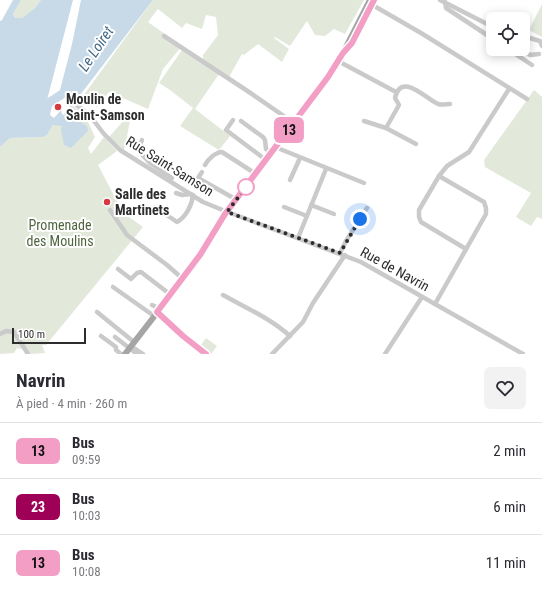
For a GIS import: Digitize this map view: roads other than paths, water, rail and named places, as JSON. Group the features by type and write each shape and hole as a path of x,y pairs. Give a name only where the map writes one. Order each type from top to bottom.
{"main road":[{"path":"130,348 183,279 227,212 294,123 343,53 352,43 371,2"}],"street":[{"path":"442,1 486,23"},
{"path":"442,1 446,8 486,34"},
{"path":"371,2 527,100"},
{"path":"164,36 294,123"},
{"path":"530,38 540,41 542,46 541,55 530,55"},
{"path":"518,56 532,65"},
{"path":"338,61 396,92"},
{"path":"386,128 399,105 395,98 396,92 402,87 411,86 439,104 450,104"},
{"path":"466,249 421,222 418,216 419,210 439,176 447,166 469,152 509,89"},
{"name":"Rue Saint-Samson","path":"70,100 91,117 104,134 120,150 203,202 227,212"},
{"path":"233,120 226,130 266,160"},
{"path":"364,121 386,128 416,144"},
{"path":"241,122 263,137 265,140 266,149 271,153"},
{"path":"142,140 138,150 150,163 172,178 174,183"},
{"path":"280,149 326,169 364,183"},
{"path":"205,165 208,160 222,152 256,173"},
{"path":"236,157 256,173"},
{"path":"290,180 300,158"},
{"path":"298,238 326,169"},
{"path":"202,172 198,178 237,200"},
{"path":"435,304 486,214 484,202 439,176"},
{"path":"153,210 155,207 177,222 181,220 191,206 192,195 182,195 176,193"},
{"path":"311,205 334,214"},
{"path":"284,207 307,216"},
{"path":"272,354 303,322 342,254 346,241 367,208"},
{"path":"110,210 127,235 183,279"},
{"name":"Rue de Navrin","path":"227,212 361,262 519,353"},
{"path":"118,269 131,279 137,273 141,272 171,294"},
{"path":"113,287 157,312"},
{"path":"223,295 277,324 290,336"},
{"path":"385,354 422,297"},
{"path":"152,305 157,312 203,353"},
{"path":"97,312 130,348 143,354"},
{"path":"0,334 6,331 14,332 28,354"},
{"path":"101,336 121,354"},
{"path":"116,337 137,354"}],"water":[{"path":"13,0 21,0 13,14 15,18 22,18 35,8 41,0 73,0 46,104 52,106 50,115 54,118 61,110 62,114 64,115 71,105 75,118 87,126 88,131 71,148 64,145 61,130 62,126 53,125 47,135 43,137 10,138 0,147 0,21"},
{"path":"81,0 153,0 77,99 60,90 72,44"}],"waterway":[{"name":"Le Loiret","path":"36,111 67,91 72,84"}],"place":[{"name":"Moulin de Saint-Samson","path":"58,107"},
{"name":"Salle des Martinets","path":"107,202"}],"park label":[{"name":"Promenade des Moulins","path":"60,234"}]}
